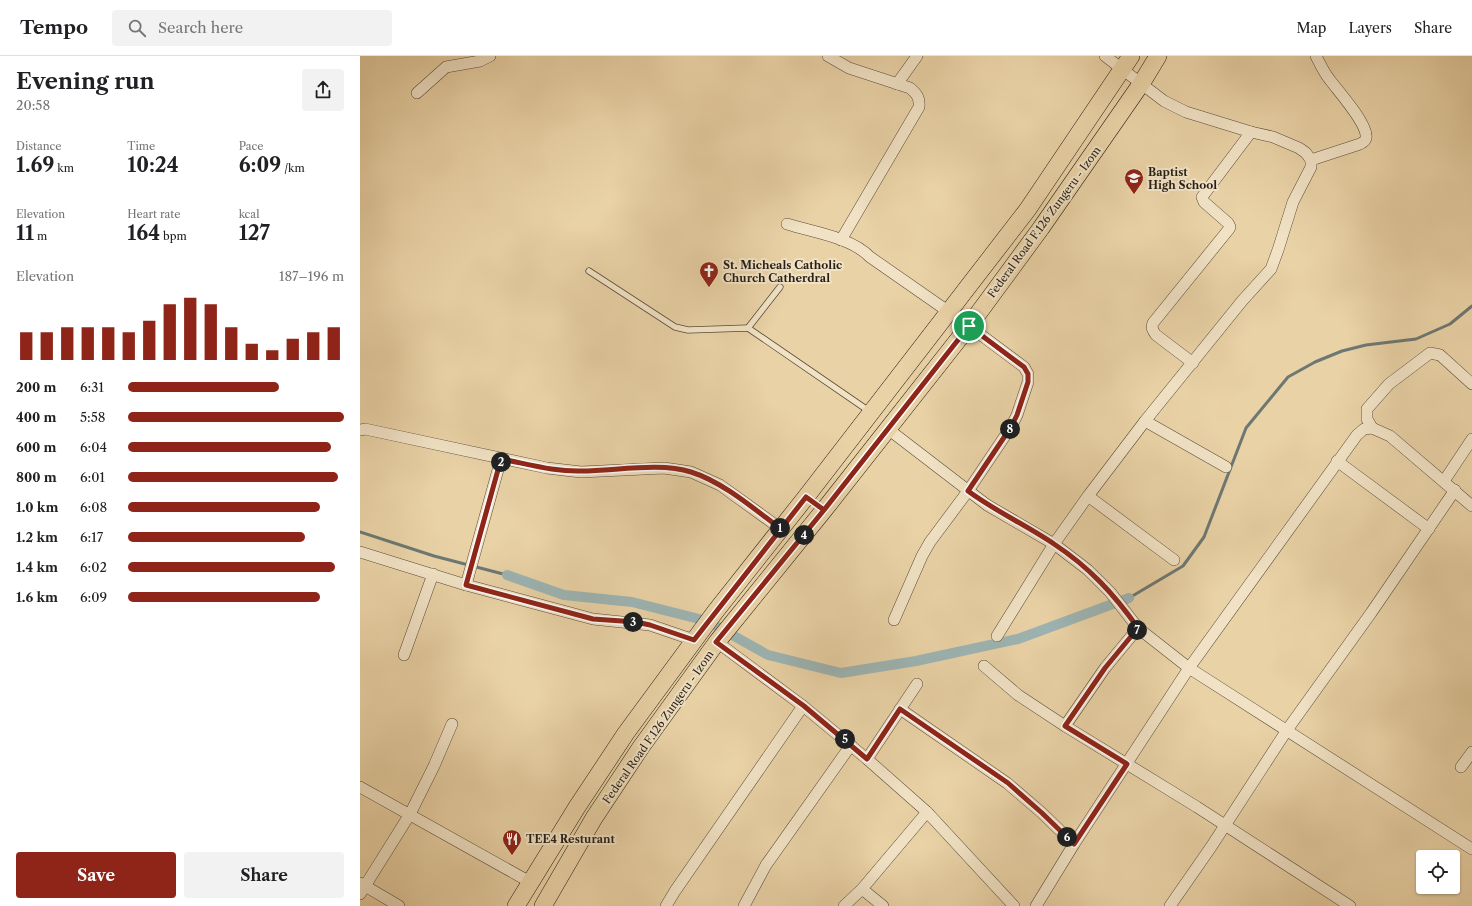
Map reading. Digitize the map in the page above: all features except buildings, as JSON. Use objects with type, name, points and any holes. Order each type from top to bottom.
[{"type":"main road","name":"Federal Road F.126 Zungeru - Izom","points":[[543,906],[594,818],[640,747],[731,623],[824,510],[969,326],[1041,228],[1141,84],[1158,56]]},
{"type":"main road","name":"Federal Road F.126 Zungeru - Izom","points":[[516,906],[577,807],[626,733],[715,612],[1028,210],[1127,63]]},
{"type":"main road","points":[[806,497],[824,510]]},
{"type":"street","points":[[416,93],[446,67],[480,61],[490,56]]},
{"type":"street","points":[[828,56],[849,68],[910,88],[916,93],[920,100],[920,107],[841,240]]},
{"type":"street","points":[[897,84],[917,56]]},
{"type":"street","points":[[997,636],[1054,544],[1088,496],[1145,421],[1242,301],[1270,269],[1278,250],[1293,202],[1310,167],[1311,160],[1306,153],[1299,148],[1273,137],[1251,132],[1186,112],[1164,101],[1141,84],[1127,63],[1106,56]]},
{"type":"street","points":[[1311,160],[1360,144],[1365,141],[1367,136],[1350,104],[1329,80],[1316,56]]},
{"type":"street","points":[[1193,363],[1156,335],[1152,330],[1152,326],[1229,229],[1230,227],[1228,223],[1204,202],[1202,197],[1251,132]]},
{"type":"street","points":[[787,224],[841,240],[863,249],[870,257],[949,312]]},
{"type":"street","points":[[894,620],[922,556],[930,542],[968,491],[1011,427],[1017,415],[1028,382],[1028,374],[1024,367],[969,326]]},
{"type":"street","points":[[1372,428],[1367,420],[1367,409],[1389,384],[1430,353],[1440,355],[1472,384]]},
{"type":"street","points":[[1145,421],[1226,467]]},
{"type":"street","points":[[1036,906],[1074,844],[1189,668],[1357,435],[1364,429],[1372,428],[1390,436],[1472,506]]},
{"type":"street","points":[[360,430],[372,431],[547,468],[581,472],[664,468],[691,472],[720,485],[781,529]]},
{"type":"street","points":[[888,430],[987,505],[1054,544],[1094,575],[1110,592],[1138,628],[1189,668],[1472,850]]},
{"type":"street","points":[[1444,481],[1472,439]]},
{"type":"street","points":[[466,585],[501,459]]},
{"type":"street","points":[[1337,461],[1429,529]]},
{"type":"street","points":[[1170,906],[1197,869],[1287,730],[1371,614],[1455,490]]},
{"type":"street","points":[[1088,496],[1174,560]]},
{"type":"street","points":[[360,552],[466,585],[593,619],[636,622],[696,638]]},
{"type":"street","points":[[404,655],[432,574]]},
{"type":"street","points":[[1065,726],[1105,668],[1138,628]]},
{"type":"street","points":[[718,641],[804,706],[927,812],[1014,906]]},
{"type":"street","points":[[984,666],[1018,695],[1065,726],[1350,906]]},
{"type":"street","points":[[867,759],[917,684]]},
{"type":"street","points":[[666,906],[804,706]]},
{"type":"street","points":[[900,709],[1008,783],[1074,844]]},
{"type":"street","points":[[399,906],[362,887],[410,814],[434,766],[452,724]]},
{"type":"street","points":[[744,906],[766,865],[851,745]]},
{"type":"street","points":[[1461,767],[1472,752]]},
{"type":"street","points":[[360,787],[530,882]]},
{"type":"street","points":[[844,906],[862,889],[927,812]]},
{"type":"street","points":[[862,889],[883,906]]},
{"type":"lane","points":[[589,271],[675,327],[688,330],[748,328],[871,413]]},
{"type":"lane","points":[[748,328],[780,287]]},
{"type":"waterway","points":[[1129,598],[1183,566],[1204,537],[1246,428],[1288,377],[1315,362],[1342,351],[1366,345],[1416,339],[1450,324],[1472,306]]},
{"type":"waterway","points":[[360,532],[434,556],[507,575]]},
{"type":"waterway","points":[[507,575],[564,595],[632,602],[707,621],[768,655],[841,673],[916,661],[1018,639],[1129,598]]},
{"type":"place","name":"Baptist High School","points":[[1134,195]]},
{"type":"place","name":"St. Micheals Catholic Church Catherdral","points":[[709,288]]},
{"type":"place","name":"TEE4 Resturant","points":[[512,856]]},
{"type":"route","points":[[969,326],[824,510],[806,497],[781,529],[720,485],[691,472],[664,468],[581,472],[547,468],[501,459],[466,585],[593,619],[636,622],[650,625],[694,640],[715,612],[781,529],[806,497],[824,510],[716,642],[804,706],[867,759],[900,709],[1008,783],[1074,844],[1127,764],[1065,726],[1105,668],[1138,628],[1110,592],[1088,570],[1054,544],[987,505],[968,491],[1011,427],[1017,415],[1028,382],[1028,374],[1024,367],[969,326]]}]
